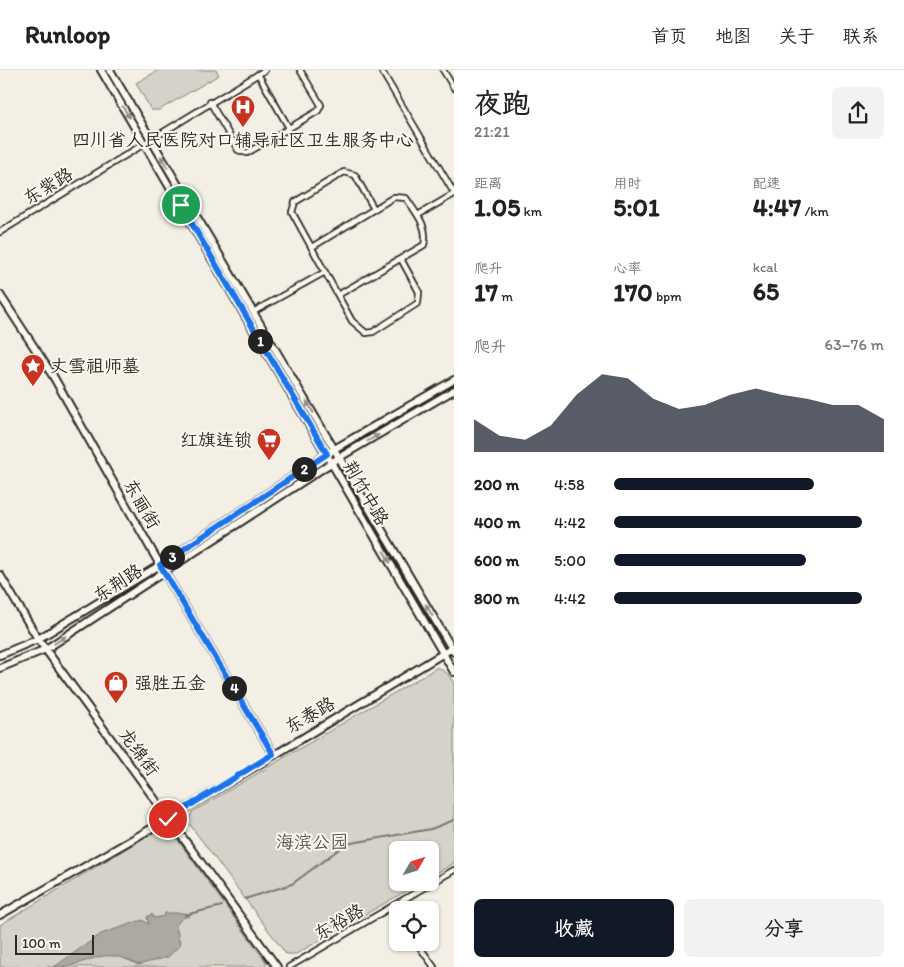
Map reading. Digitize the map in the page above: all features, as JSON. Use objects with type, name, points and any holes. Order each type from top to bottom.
[{"type":"street","name":"荆竹中路","points":[[101,70],[454,672]]},
{"type":"street","name":"荆竹中路","points":[[110,70],[336,448],[453,649]]},
{"type":"street","name":"东紫路","points":[[0,232],[150,138],[265,70]]},
{"type":"street","points":[[210,102],[238,150],[247,152],[318,111],[321,105],[300,70]]},
{"type":"street","points":[[381,70],[454,193],[418,215]]},
{"type":"street","points":[[444,70],[454,88]]},
{"type":"street","points":[[258,74],[288,128]]},
{"type":"street","points":[[374,209],[355,176],[344,172],[295,202],[292,212],[358,328],[366,333],[373,332],[418,303],[419,292],[401,259]]},
{"type":"street","points":[[312,247],[394,198],[406,198],[418,215],[427,234],[424,245],[338,295]]},
{"type":"street","points":[[253,312],[325,272]]},
{"type":"street","name":"东丽街","points":[[0,294],[53,376],[162,568],[273,754]]},
{"type":"street","name":"东荆路","points":[[0,668],[46,649],[336,448],[454,380]]},
{"type":"street","name":"东荆路","points":[[0,655],[38,639],[162,568],[340,457],[454,390]]},
{"type":"street","name":"龙绵街","points":[[0,575],[38,639],[277,967]]},
{"type":"street","name":"东泰路","points":[[0,915],[168,819],[273,754],[453,649]]},
{"type":"street","name":"东裕路","points":[[402,901],[454,870]]},
{"type":"street","name":"东裕路","points":[[289,967],[389,909]]},
{"type":"street","points":[[422,951],[434,967]]},
{"type":"green space","points":[[159,70],[216,70],[219,75],[159,110],[151,110],[136,83]]},
{"type":"green space","name":"海滨公园","points":[[438,667],[449,675],[454,684],[454,863],[439,872],[439,841],[389,841],[389,891],[406,891],[296,954],[286,954],[188,822],[192,812]]},
{"type":"green space","points":[[169,828],[266,962],[265,967],[0,967],[0,925],[158,829]]},
{"type":"shaded area","points":[[165,913],[186,913],[190,916],[182,918],[176,925],[180,945],[168,957],[138,965],[114,956],[104,956],[77,964],[54,967],[101,934],[142,920],[149,924],[147,917],[152,914],[154,918],[164,916]]},
{"type":"waterway","points":[[245,899],[292,884],[346,844],[431,829],[454,820]]},
{"type":"waterway","points":[[185,915],[222,906]]},
{"type":"place","name":"四川省人民医院对口辅导社区卫生服务中心","points":[[243,128]]},
{"type":"place","name":"丈雪祖师墓","points":[[33,387]]},
{"type":"place","name":"红旗连锁","points":[[269,461]]},
{"type":"place","name":"强胜五金","points":[[116,704]]},
{"type":"route","points":[[168,819],[273,754],[160,565],[327,454],[181,205]]}]
